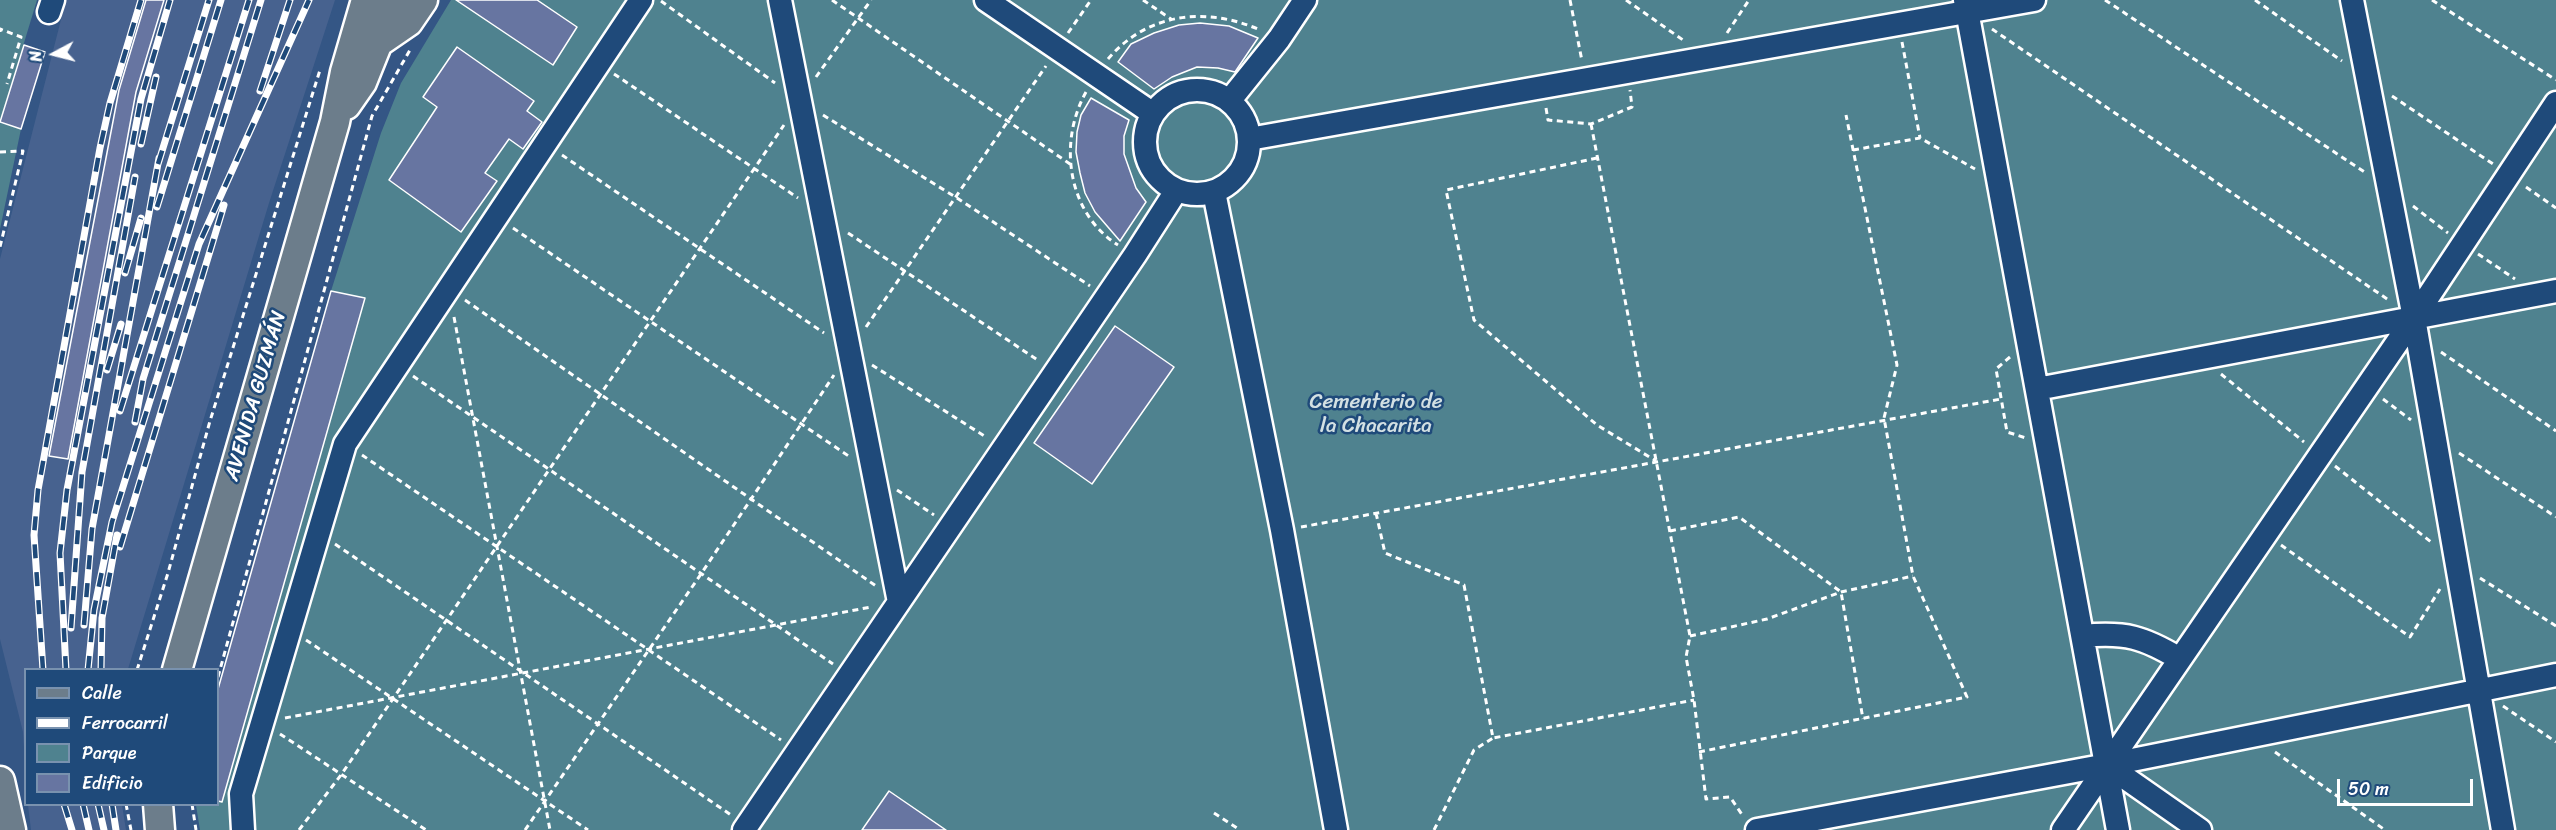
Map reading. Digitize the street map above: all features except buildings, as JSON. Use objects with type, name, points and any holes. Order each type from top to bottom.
[{"type":"main road","name":"AVENIDA GUZMÁN","points":[[177,668],[334,122],[345,72],[366,0]]},
{"type":"main road","name":"AVENIDA GUZMÁN","points":[[334,122],[362,82],[395,0]]},
{"type":"main road","points":[[376,44],[408,22],[423,0]]},
{"type":"main road","points":[[0,782],[11,830]]},
{"type":"main road","points":[[158,806],[160,830]]},
{"type":"lane","points":[[243,830],[241,794],[345,444],[641,0]]},
{"type":"lane","points":[[780,0],[899,602]]},
{"type":"lane","points":[[986,0],[1152,113]]},
{"type":"lane","points":[[1230,100],[1279,39],[1305,0]]},
{"type":"lane","points":[[1948,0],[1970,4]]},
{"type":"lane","points":[[1249,139],[1898,26],[1970,4],[2034,0]]},
{"type":"lane","points":[[2352,0],[2416,327],[2503,830]]},
{"type":"lane","points":[[1970,4],[2000,184],[2118,830]]},
{"type":"lane","points":[[1203,89],[1230,100],[1244,118],[1249,139],[1240,172],[1214,192],[1195,194],[1176,190],[1153,171],[1144,142],[1152,113],[1174,93],[1203,89]]},
{"type":"lane","points":[[2063,830],[2367,388],[2416,327],[2462,243],[2556,103]]},
{"type":"lane","points":[[746,828],[1176,190]]},
{"type":"lane","points":[[1214,192],[1282,530],[1336,830]]},
{"type":"lane","points":[[2037,389],[2200,358],[2416,327],[2547,293]]},
{"type":"lane","points":[[2083,636],[2114,633],[2136,637],[2157,645],[2180,659]]},
{"type":"lane","points":[[1752,826],[2107,765],[2556,675]]},
{"type":"lane","points":[[2107,765],[2199,830]]},
{"type":"path","points":[[659,0],[800,100],[957,198],[1106,297]]},
{"type":"path","points":[[832,0],[1070,164]]},
{"type":"path","points":[[298,830],[341,775],[702,248],[800,100],[871,0]]},
{"type":"path","points":[[525,830],[803,425],[849,350],[957,198],[1091,0]]},
{"type":"path","points":[[1143,0],[1171,19]]},
{"type":"path","points":[[1570,0],[1586,81]]},
{"type":"path","points":[[1626,0],[1710,59],[1749,0]]},
{"type":"path","points":[[2105,0],[2389,188],[2462,243],[2547,293]]},
{"type":"path","points":[[2255,0],[2556,208]]},
{"type":"path","points":[[2432,0],[2556,80]]},
{"type":"path","points":[[1970,4],[2556,431]]},
{"type":"path","points":[[1898,26],[1920,138]]},
{"type":"path","points":[[0,32],[0,30],[21,37],[8,84]]},
{"type":"path","points":[[219,673],[372,116],[416,40]]},
{"type":"path","points":[[137,668],[168,573],[210,421],[322,63]]},
{"type":"path","points":[[1542,89],[1548,120],[1591,124],[1632,107],[1628,74]]},
{"type":"path","points":[[1699,752],[1967,698],[1913,576],[1884,418],[1897,365],[1846,116]]},
{"type":"path","points":[[1591,124],[1690,636],[1686,657],[1694,700],[1706,799],[1731,797],[1752,826]]},
{"type":"path","points":[[1853,150],[1920,138],[2000,184]]},
{"type":"path","points":[[545,144],[702,248],[849,350],[1003,449]]},
{"type":"path","points":[[0,152],[23,151],[0,248]]},
{"type":"path","points":[[1597,158],[1446,190],[1474,320],[1597,425],[1656,461]]},
{"type":"path","points":[[497,216],[951,526]]},
{"type":"path","points":[[449,288],[899,602]]},
{"type":"path","points":[[449,288],[550,830]]},
{"type":"path","points":[[2029,342],[1996,369],[2007,432],[2048,444]]},
{"type":"path","points":[[2200,358],[2321,454]]},
{"type":"path","points":[[398,365],[849,676]]},
{"type":"path","points":[[2367,388],[2435,437],[2556,517]]},
{"type":"path","points":[[1282,530],[1884,418],[2001,399]]},
{"type":"path","points":[[345,444],[798,751]]},
{"type":"path","points":[[1376,513],[1385,553],[1464,585],[1493,738]]},
{"type":"path","points":[[1670,531],[1739,517],[1841,592],[1863,719]]},
{"type":"path","points":[[318,533],[599,724],[746,828]]},
{"type":"path","points":[[2266,534],[2410,637],[2457,562]]},
{"type":"path","points":[[1690,636],[1767,619],[1841,592],[1913,576]]},
{"type":"path","points":[[261,722],[899,602]]},
{"type":"path","points":[[289,629],[588,830]]},
{"type":"path","points":[[2479,690],[2556,742]]},
{"type":"path","points":[[1434,830],[1474,750],[1493,738],[1694,700]]},
{"type":"path","points":[[261,722],[426,830]]},
{"type":"path","points":[[2252,735],[2385,830]]},
{"type":"path","points":[[126,806],[131,830]]},
{"type":"path","points":[[192,806],[196,830]]},
{"type":"path","points":[[1214,813],[1240,830]]},
{"type":"shaded area","points":[[66,0],[335,0],[269,203],[128,668],[24,668],[24,748],[23,732],[0,639],[0,259]]},
{"type":"shaded area","points":[[28,806],[122,806],[126,830],[31,830]]},
{"type":"green space","points":[[0,0],[37,0],[0,122]]},
{"type":"green space","name":"Cementerio de la Chacarita","points":[[451,0],[2556,0],[2556,830],[200,830],[196,806],[219,806],[219,685],[331,291],[381,133],[401,83]]},
{"type":"green space","points":[[0,123],[21,129],[0,229]]},
{"type":"railway","points":[[43,668],[34,535],[38,490],[100,148],[110,103],[141,0]]},
{"type":"railway","points":[[66,668],[60,553],[67,490],[141,99],[170,0]]},
{"type":"railway","points":[[158,164],[209,0]]},
{"type":"railway","points":[[157,207],[221,0]]},
{"type":"railway","points":[[120,411],[249,0]]},
{"type":"railway","points":[[135,422],[143,379],[261,0]]},
{"type":"railway","points":[[260,91],[290,0]]},
{"type":"railway","points":[[88,668],[94,610],[112,522],[199,244],[309,0]]},
{"type":"railway","points":[[141,144],[156,77]]},
{"type":"railway","points":[[84,625],[92,529],[159,158]]},
{"type":"railway","points":[[71,628],[82,472],[135,177]]},
{"type":"railway","points":[[120,547],[224,205]]},
{"type":"railway","points":[[125,273],[141,218]]},
{"type":"railway","points":[[107,370],[121,324]]},
{"type":"railway","points":[[101,668],[102,618],[117,535]]},
{"type":"railway","points":[[65,806],[72,830]]},
{"type":"railway","points":[[83,806],[89,830]]},
{"type":"railway","points":[[98,806],[104,830]]},
{"type":"railway","points":[[112,806],[116,830]]}]
